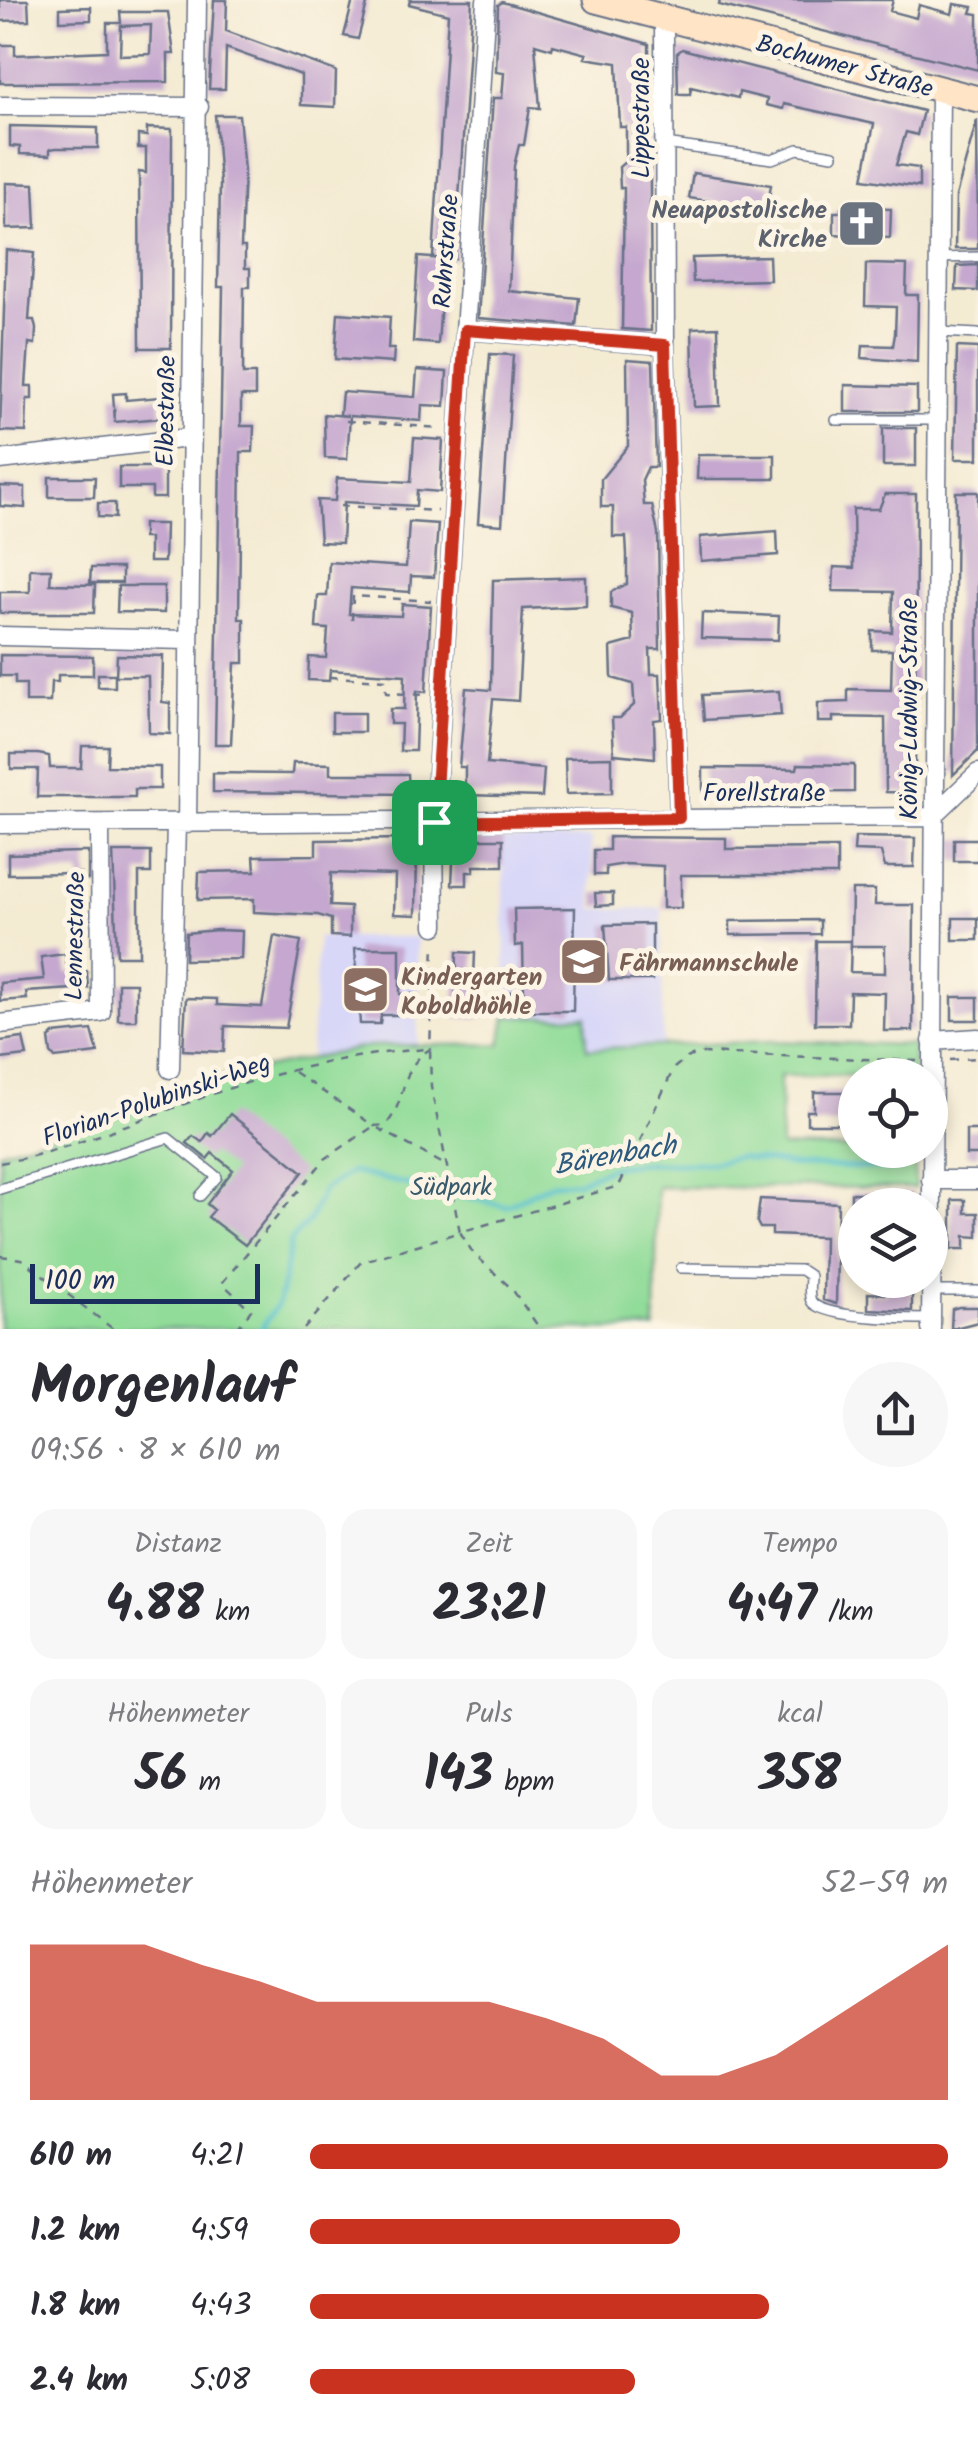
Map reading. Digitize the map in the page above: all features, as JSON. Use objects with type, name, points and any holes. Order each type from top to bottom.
[{"type":"main road","name":"Bochumer Straße","points":[[596,0],[978,100]]},
{"type":"street","name":"Elbestraße","points":[[182,824],[188,438],[199,107],[197,0]]},
{"type":"street","name":"Ruhrstraße","points":[[435,926],[434,822],[486,0]]},
{"type":"street","name":"Lippestraße","points":[[664,18],[665,345],[679,818]]},
{"type":"street","name":"König-Ludwig-Straße","points":[[932,1058],[940,90]]},
{"type":"street","points":[[0,106],[199,107]]},
{"type":"street","points":[[465,330],[665,345]]},
{"type":"street","points":[[0,460],[188,438]]},
{"type":"street","points":[[0,636],[186,640]]},
{"type":"street","points":[[932,817],[978,772]]},
{"type":"street","name":"Forellstraße","points":[[0,824],[932,817]]},
{"type":"street","name":"Lennestraße","points":[[0,1024],[101,1012],[100,824]]},
{"type":"street","points":[[170,1070],[182,824]]},
{"type":"street","points":[[932,1041],[978,1038]]},
{"type":"street","name":"König-Ludwig-Straße","points":[[932,1168],[932,1188]]},
{"type":"street","points":[[932,1180],[978,1180]]},
{"type":"street","name":"König-Ludwig-Straße","points":[[931,1298],[931,1324]]},
{"type":"lane","points":[[665,144],[772,159],[798,148],[833,155]]},
{"type":"lane","points":[[936,258],[978,257]]},
{"type":"lane","points":[[936,332],[978,334]]},
{"type":"lane","points":[[836,420],[936,420]]},
{"type":"lane","points":[[0,1189],[168,1138],[217,1177],[200,1196]]},
{"type":"lane","points":[[681,1268],[801,1270],[810,1276],[810,1298],[818,1307],[871,1319],[931,1324]]},
{"type":"lane","points":[[948,1291],[978,1291]]},
{"type":"path","points":[[346,421],[458,429]]},
{"type":"path","points":[[340,506],[453,512]]},
{"type":"path","points":[[352,620],[353,596],[448,602]]},
{"type":"path","points":[[330,677],[385,680],[386,693],[442,696]]},
{"type":"path","points":[[435,926],[431,1087],[454,1216],[473,1253],[512,1289],[540,1329]]},
{"type":"path","points":[[237,1329],[252,1310],[222,1283],[325,1159],[374,1126],[386,1126],[397,1112],[404,1075],[415,1058],[430,1048]]},
{"type":"path","name":"Florian-Polubinski-Weg","points":[[0,1163],[37,1157],[193,1100],[292,1071],[387,1051],[430,1048]]},
{"type":"path","points":[[304,1329],[362,1262],[619,1186],[674,1068],[686,1058],[701,1053],[838,1058]]},
{"type":"path","points":[[948,1061],[978,1058]]},
{"type":"path","points":[[292,1071],[374,1126],[448,1166]]},
{"type":"path","points":[[587,1196],[589,1202]]},
{"type":"path","points":[[0,1256],[22,1259],[113,1329]]},
{"type":"shaded area","name":"Fährmannschule","points":[[591,838],[593,909],[662,908],[663,1047],[587,1049],[586,1016],[506,1017],[503,839]]},
{"type":"shaded area","name":"Kindergarten Koboldhöhle","points":[[318,937],[417,937],[418,1044],[370,1046],[310,1059]]},
{"type":"green space","name":"Südpark","points":[[586,1016],[587,1049],[772,1041],[914,1045],[914,1058],[838,1058],[838,1076],[780,1076],[781,1147],[838,1148],[838,1168],[915,1168],[915,1188],[657,1187],[655,1329],[0,1329],[0,1151],[129,1112],[194,1083],[370,1046],[501,1044],[506,1017]]},
{"type":"building","points":[[0,0],[28,0],[29,20],[0,21]]},
{"type":"building","points":[[214,0],[227,0],[226,31],[336,71],[335,107],[301,105],[301,75],[226,48],[225,89],[209,89]]},
{"type":"building","points":[[353,0],[368,0],[358,39],[344,36]]},
{"type":"building","points":[[410,0],[472,0],[455,259],[433,258],[448,14],[409,4]]},
{"type":"building","points":[[720,0],[893,0],[890,11],[916,18],[919,5],[952,14],[954,4],[973,7],[971,13],[978,14],[978,70],[719,5]]},
{"type":"building","points":[[502,2],[649,44],[651,331],[622,329],[624,188],[620,188],[619,167],[626,161],[626,127],[620,127],[617,63],[585,58],[587,54],[553,45],[552,49],[535,44],[540,108],[530,107],[524,145],[519,145],[514,166],[509,291],[579,298],[576,326],[478,318],[493,98],[502,98],[504,73],[496,72],[498,5]]},
{"type":"building","points":[[91,7],[91,20],[60,21],[60,8]]},
{"type":"building","points":[[120,12],[168,12],[174,54],[168,54],[168,82],[0,83],[0,45],[15,45],[15,55],[107,51],[107,23],[121,23]],"holes":[[[151,25],[150,54],[120,55],[121,26]]]},
{"type":"building","points":[[682,49],[923,111],[917,135],[906,132],[896,165],[919,168],[919,187],[863,179],[874,124],[784,104],[783,109],[766,105],[767,99],[739,92],[738,98],[691,87],[690,94],[678,94],[677,53]]},
{"type":"building","points":[[215,115],[239,115],[244,171],[241,247],[245,247],[245,268],[250,268],[250,287],[244,287],[243,374],[255,374],[255,396],[241,396],[241,426],[254,426],[253,452],[241,452],[239,619],[244,619],[244,663],[235,663],[231,744],[215,744],[223,287],[218,287],[220,183]]},
{"type":"building","points":[[977,120],[978,249],[955,249],[956,196]]},
{"type":"building","points":[[10,126],[98,128],[98,148],[56,148],[50,149],[50,155],[20,154],[20,147],[10,146]]},
{"type":"building","points":[[147,128],[172,129],[171,348],[140,348],[139,172],[146,173],[146,148],[138,148],[138,135],[147,136]]},
{"type":"building","points":[[693,173],[771,185],[767,210],[689,198]]},
{"type":"building","points":[[6,183],[34,184],[36,228],[6,229]]},
{"type":"building","name":"Neuapostolische Kirche","points":[[841,208],[891,209],[890,238],[834,234],[834,212],[841,212]]},
{"type":"building","points":[[6,250],[34,253],[29,320],[34,320],[36,329],[35,344],[29,343],[26,386],[32,386],[32,399],[27,399],[26,432],[0,431]]},
{"type":"building","points":[[769,256],[770,280],[693,282],[692,258]]},
{"type":"building","points":[[418,257],[444,259],[438,344],[413,342]]},
{"type":"building","points":[[866,264],[907,265],[906,295],[918,295],[917,362],[862,358],[863,345],[893,346],[895,334],[896,307],[865,306]]},
{"type":"building","points":[[978,265],[978,291],[956,290],[957,266]]},
{"type":"building","points":[[338,313],[390,317],[388,349],[394,349],[393,363],[335,359]]},
{"type":"building","points":[[718,327],[720,406],[694,407],[692,328]]},
{"type":"building","points":[[957,347],[978,348],[978,459],[955,459]]},
{"type":"building","points":[[490,354],[513,355],[502,525],[478,523]]},
{"type":"building","points":[[627,359],[653,361],[656,467],[648,467],[642,480],[644,505],[652,505],[658,533],[660,649],[650,649],[651,674],[660,674],[662,719],[654,720],[655,758],[614,754],[612,718],[620,718],[634,705],[634,699],[633,684],[612,678],[611,647],[633,641],[632,613],[611,608],[611,592],[627,584],[626,537],[613,537],[613,507],[601,507],[601,479],[628,446]]},
{"type":"building","points":[[417,370],[447,372],[445,406],[422,405],[421,421],[350,416],[347,459],[325,458],[324,414],[348,416],[340,415],[342,392],[415,397]]},
{"type":"building","points":[[845,385],[917,387],[917,412],[845,412]]},
{"type":"building","points":[[126,393],[126,400],[160,397],[162,418],[115,422],[113,394]]},
{"type":"building","points":[[883,428],[916,428],[916,466],[883,466]]},
{"type":"building","points":[[414,438],[443,440],[440,492],[417,490],[416,506],[344,502],[342,543],[320,542],[317,500],[335,501],[337,478],[411,482]]},
{"type":"building","points":[[698,455],[775,455],[775,479],[697,479]]},
{"type":"building","points":[[119,467],[165,467],[165,498],[152,498],[152,488],[119,488]]},
{"type":"building","points":[[49,477],[95,477],[94,497],[49,497]]},
{"type":"building","points":[[0,486],[25,487],[25,508],[0,506]]},
{"type":"building","points":[[956,492],[978,492],[978,751],[953,775]]},
{"type":"building","points":[[885,494],[916,494],[915,793],[886,792],[885,718],[833,717],[833,722],[818,722],[818,703],[848,702],[848,689],[891,690],[892,650],[872,650],[872,631],[892,632],[893,592],[833,591],[834,567],[854,568],[853,509],[879,509]]},
{"type":"building","points":[[98,503],[115,503],[115,518],[98,517]]},
{"type":"building","points":[[409,522],[438,524],[434,577],[411,576],[410,592],[351,588],[349,614],[401,616],[402,604],[431,606],[426,692],[417,691],[415,751],[400,751],[401,724],[390,724],[390,709],[404,709],[405,675],[330,670],[329,681],[308,680],[309,657],[326,658],[328,629],[316,628],[318,596],[327,596],[329,562],[406,567]]},
{"type":"building","points":[[143,524],[165,524],[164,562],[149,562],[149,538],[143,538]]},
{"type":"building","points":[[777,531],[778,555],[701,561],[700,537]]},
{"type":"building","points":[[91,568],[122,568],[122,583],[90,583]]},
{"type":"building","points":[[30,569],[51,569],[50,584],[95,585],[94,613],[0,613],[0,592],[30,592]]},
{"type":"building","points":[[586,577],[586,606],[523,609],[518,701],[493,699],[487,764],[544,769],[542,797],[465,795],[465,767],[459,767],[466,688],[491,690],[493,580]]},
{"type":"building","points":[[118,586],[164,586],[164,613],[117,612]]},
{"type":"building","points":[[702,613],[779,616],[778,640],[701,638]]},
{"type":"building","points":[[0,655],[93,656],[93,675],[58,675],[58,682],[51,682],[50,702],[26,702],[26,684],[15,684],[15,676],[0,676]]},
{"type":"building","points":[[117,655],[163,656],[162,702],[170,703],[170,734],[149,733],[148,676],[116,676]]},
{"type":"building","points":[[98,674],[115,674],[115,687],[98,687]]},
{"type":"building","points":[[779,691],[781,715],[704,720],[702,695]]},
{"type":"building","points":[[332,713],[364,713],[364,732],[332,732]]},
{"type":"building","points":[[82,746],[108,746],[107,766],[160,767],[160,789],[135,789],[135,797],[37,797],[38,769],[11,769],[11,754],[49,756],[50,768],[81,768]]},
{"type":"building","points":[[612,757],[612,793],[566,794],[565,758]]},
{"type":"building","points":[[293,763],[330,764],[330,774],[408,774],[409,794],[213,792],[213,773],[292,774]]},
{"type":"building","points":[[798,764],[854,765],[854,792],[703,793],[703,768],[797,769]]},
{"type":"building","points":[[609,837],[726,838],[726,849],[837,848],[837,875],[681,875],[681,908],[663,908],[663,866],[625,864],[606,867],[606,875],[594,875],[594,850],[609,850]]},
{"type":"building","points":[[855,837],[915,838],[914,867],[885,867],[881,852],[854,851]]},
{"type":"building","points":[[413,839],[417,844],[416,915],[394,914],[395,875],[331,873],[330,906],[350,907],[350,937],[331,936],[331,919],[318,915],[254,912],[254,899],[198,900],[199,872],[255,871],[254,856],[316,855],[316,840]]},
{"type":"building","points":[[454,839],[503,839],[503,866],[474,866],[474,872],[467,872],[467,885],[452,885]]},
{"type":"building","points":[[954,839],[978,839],[978,861],[954,861]]},
{"type":"building","points":[[88,852],[88,880],[81,880],[80,873],[8,874],[8,854]]},
{"type":"building","points":[[113,852],[151,852],[151,873],[139,873],[139,956],[117,956]]},
{"type":"building","points":[[852,890],[875,890],[875,905],[914,905],[913,1031],[884,1031],[885,993],[850,992],[849,1024],[815,1024],[816,941],[851,941]],"holes":[[[851,942],[851,946],[885,946],[885,973],[850,972]]]},
{"type":"building","points":[[595,893],[613,893],[613,905],[596,906]]},
{"type":"building","points":[[575,908],[573,1011],[511,1011],[511,992],[524,992],[523,945],[515,946],[514,909]]},
{"type":"building","points":[[953,918],[978,918],[978,940],[953,940]]},
{"type":"building","points":[[820,920],[820,934],[730,935],[730,921]]},
{"type":"building","points":[[652,924],[652,980],[609,980],[605,925]]},
{"type":"building","points":[[242,931],[241,959],[185,960],[186,933]]},
{"type":"building","points":[[274,936],[301,941],[286,1028],[225,1026],[224,1052],[183,1050],[186,998],[217,999],[217,1005],[262,1007]]},
{"type":"building","points":[[355,948],[400,948],[400,994],[414,994],[413,1015],[381,1015],[380,1024],[360,1024]]},
{"type":"building","points":[[457,952],[475,953],[474,977],[482,977],[481,1018],[455,1018]]},
{"type":"building","points":[[65,954],[68,973],[87,971],[88,988],[26,992],[27,999],[0,1001],[0,983],[44,979],[41,957]]},
{"type":"building","points":[[118,983],[136,983],[136,1020],[118,1020]]},
{"type":"building","points":[[952,997],[978,997],[978,1020],[952,1020]]},
{"type":"building","points":[[92,1030],[98,1053],[55,1058],[51,1053],[49,1039],[54,1034]]},
{"type":"building","points":[[23,1038],[27,1056],[0,1059],[0,1041]]},
{"type":"building","points":[[814,1092],[838,1092],[838,1124],[807,1124],[807,1111],[814,1111]]},
{"type":"building","points":[[230,1114],[303,1172],[245,1245],[208,1217],[214,1210],[207,1204],[233,1170],[212,1153],[207,1159],[187,1143],[193,1136],[202,1142],[208,1133],[212,1136]]},
{"type":"building","points":[[966,1130],[978,1130],[978,1155],[966,1155]]},
{"type":"building","points":[[760,1199],[838,1203],[836,1304],[823,1300],[824,1237],[772,1235],[772,1228],[760,1228]]},
{"type":"building","points":[[952,1200],[965,1200],[965,1213],[978,1213],[978,1237],[965,1236],[965,1249],[952,1249]]},
{"type":"building","points":[[868,1298],[912,1298],[912,1311],[868,1309]]},
{"type":"building","points":[[978,1307],[978,1322],[951,1329],[952,1309]]},
{"type":"waterway","name":"Bärenbach","points":[[261,1329],[279,1302],[291,1240],[309,1221],[323,1190],[351,1172],[506,1206],[552,1183],[576,1182],[615,1166],[645,1163],[714,1163],[738,1157],[798,1166],[901,1169]]},
{"type":"place","name":"Neuapostolische Kirche","points":[[862,223]]},
{"type":"place","name":"Fährmannschule","points":[[584,962]]},
{"type":"place","name":"Kindergarten Koboldhöhle","points":[[366,990]]},
{"type":"route","points":[[465,330],[665,345],[679,818],[434,822],[465,330]]}]
